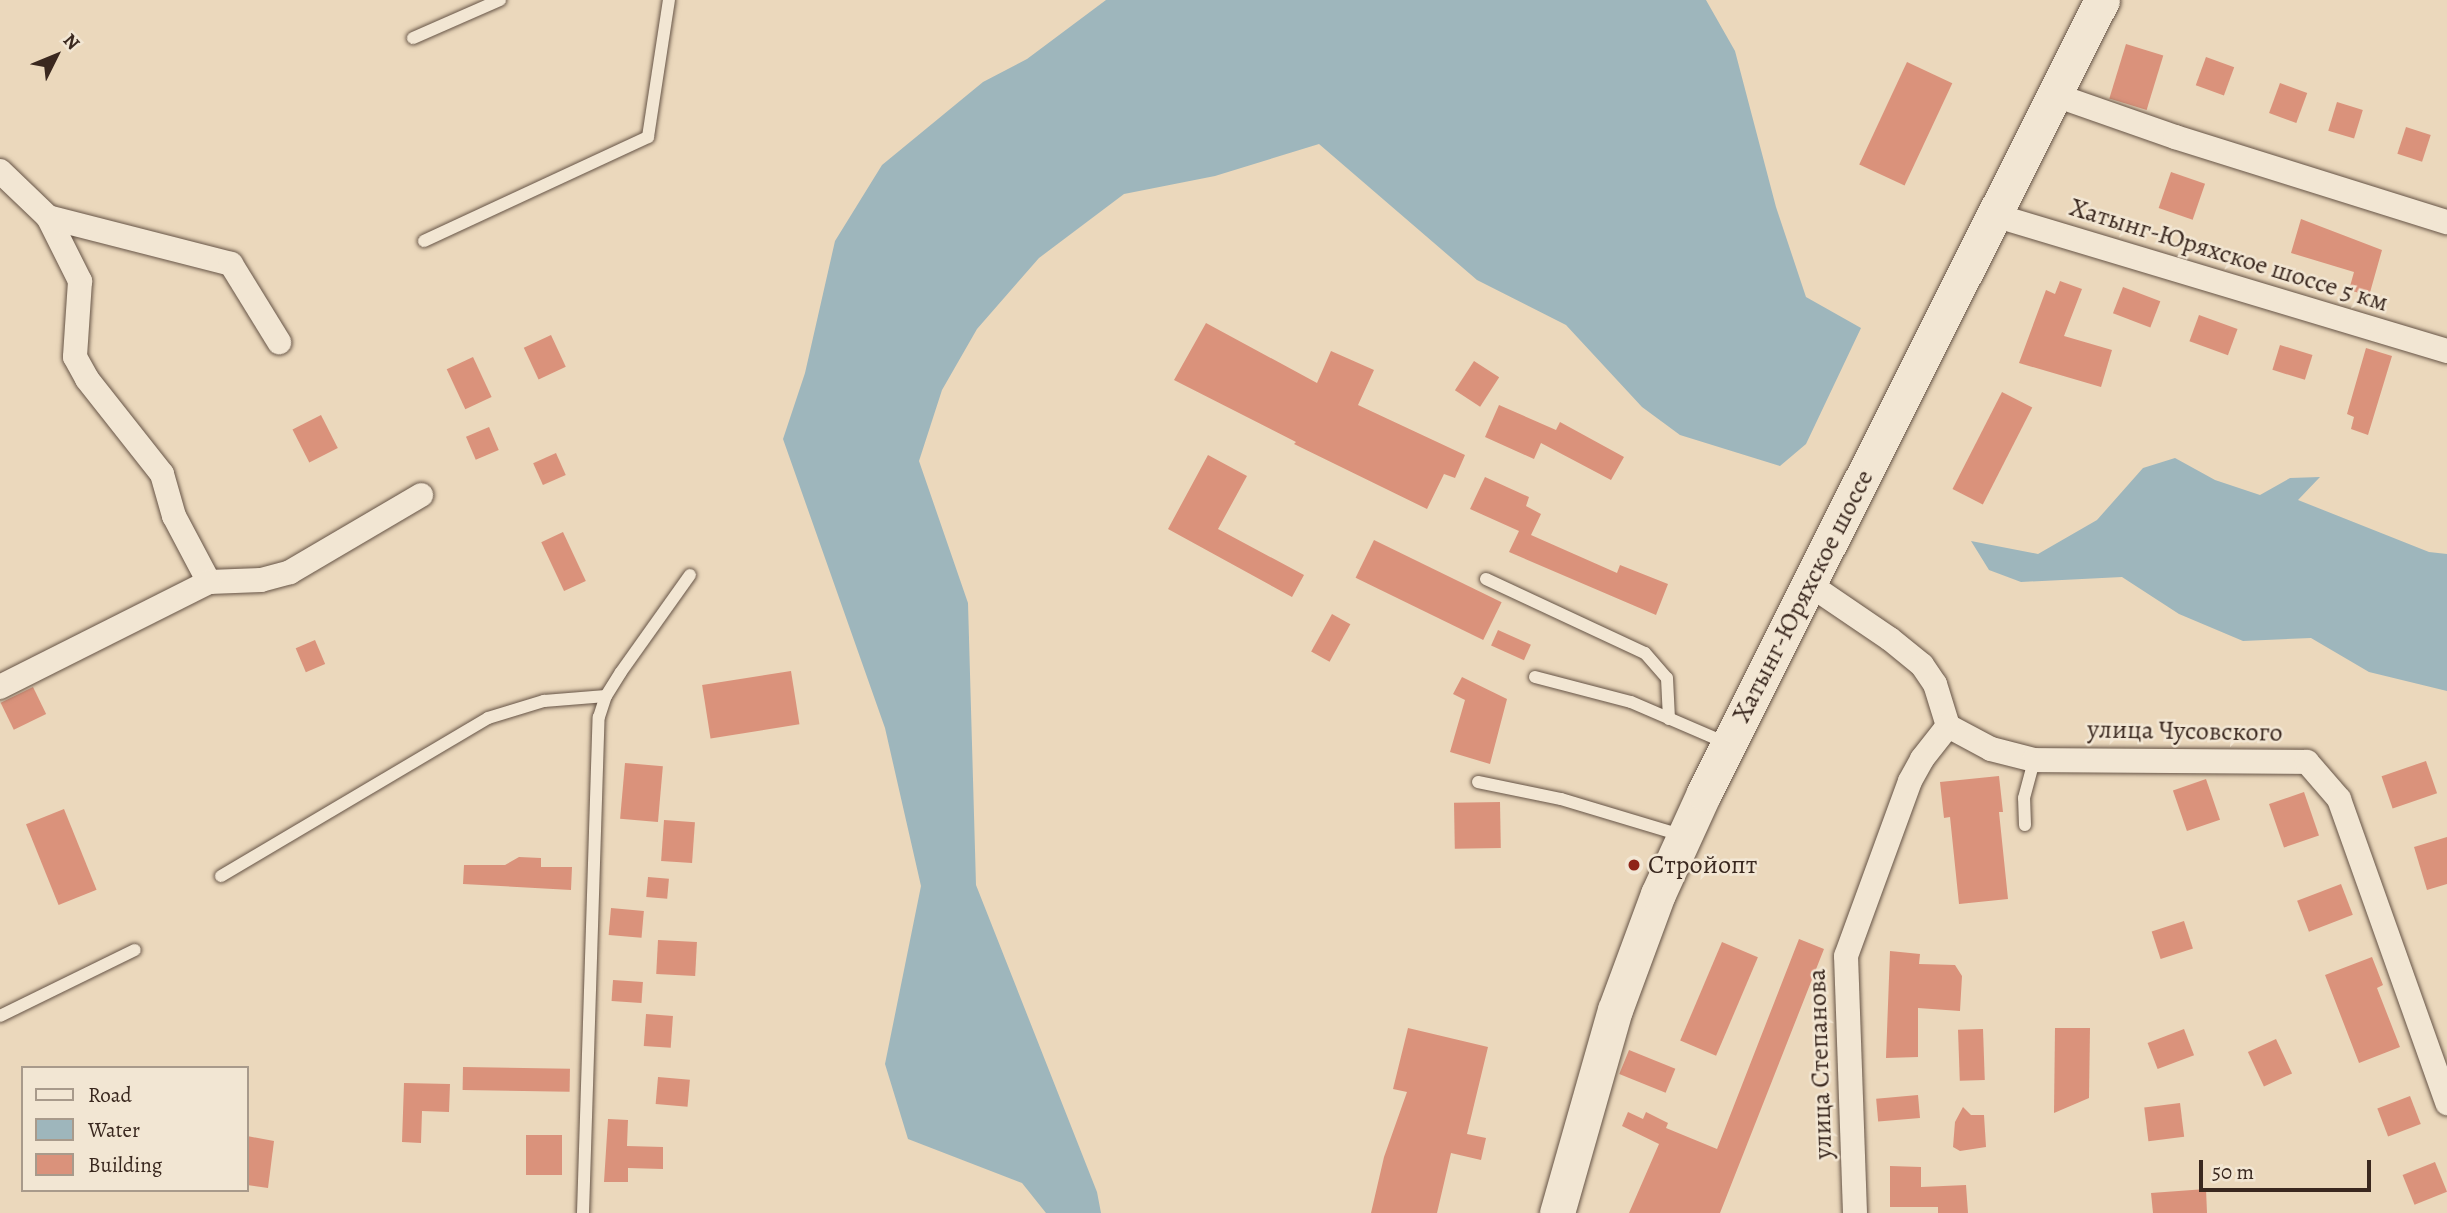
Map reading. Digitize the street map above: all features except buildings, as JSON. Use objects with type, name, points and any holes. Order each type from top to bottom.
[{"type":"main road","name":"Хатынг-Юряхское шоссе","points":[[1557,1213],[1615,1010],[1658,894],[1684,836],[2102,0]]},
{"type":"street","points":[[2055,95],[2175,137],[2447,222]]},
{"type":"street","points":[[0,171],[48,217],[80,281],[75,357],[87,379],[162,474],[174,516],[208,582]]},
{"type":"street","name":"Хатынг-Юряхское шоссе 5 км","points":[[1994,215],[2447,351]]},
{"type":"street","points":[[48,217],[231,264],[279,342]]},
{"type":"street","points":[[2,686],[208,582],[261,580],[290,572],[421,495]]},
{"type":"street","points":[[1809,584],[1890,639],[1922,665],[1935,684],[1948,726]]},
{"type":"street","name":"улица Чусовского","points":[[1948,726],[1992,749],[2034,760],[2307,762],[2339,799],[2447,1103]]},
{"type":"street","name":"улица Степанова","points":[[1855,1213],[1846,956],[1910,781],[1922,759],[1948,726]]},
{"type":"lane","points":[[413,38],[500,0]]},
{"type":"lane","points":[[424,241],[648,137],[669,0]]},
{"type":"lane","points":[[583,1213],[595,748],[599,717],[606,696],[690,575]]},
{"type":"lane","points":[[1486,579],[1645,653],[1668,678],[1669,719]]},
{"type":"lane","points":[[1535,677],[1631,702],[1729,744]]},
{"type":"lane","points":[[222,876],[488,718],[544,701],[606,696]]},
{"type":"lane","points":[[2025,825],[2024,798],[2034,760]]},
{"type":"lane","points":[[1478,782],[1561,799],[1684,836]]},
{"type":"lane","points":[[0,1016],[135,950]]},
{"type":"water","points":[[1106,0],[1706,0],[1735,51],[1776,207],[1806,297],[1861,328],[1806,444],[1780,466],[1680,435],[1642,407],[1566,325],[1477,280],[1319,144],[1215,176],[1124,194],[1039,258],[977,329],[942,390],[919,461],[968,603],[976,885],[1097,1192],[1101,1213],[1046,1213],[1022,1183],[908,1139],[885,1064],[921,886],[885,728],[783,439],[805,373],[835,241],[882,165],[983,82],[1027,59]]},
{"type":"water","points":[[2175,458],[2215,480],[2260,495],[2290,478],[2320,477],[2298,500],[2429,552],[2447,554],[2447,691],[2369,672],[2311,638],[2243,641],[2179,614],[2122,577],[2021,582],[1989,570],[1971,541],[2038,554],[2097,520],[2143,468]]},
{"type":"place","name":"Стройопт","points":[[1634,865]]}]
